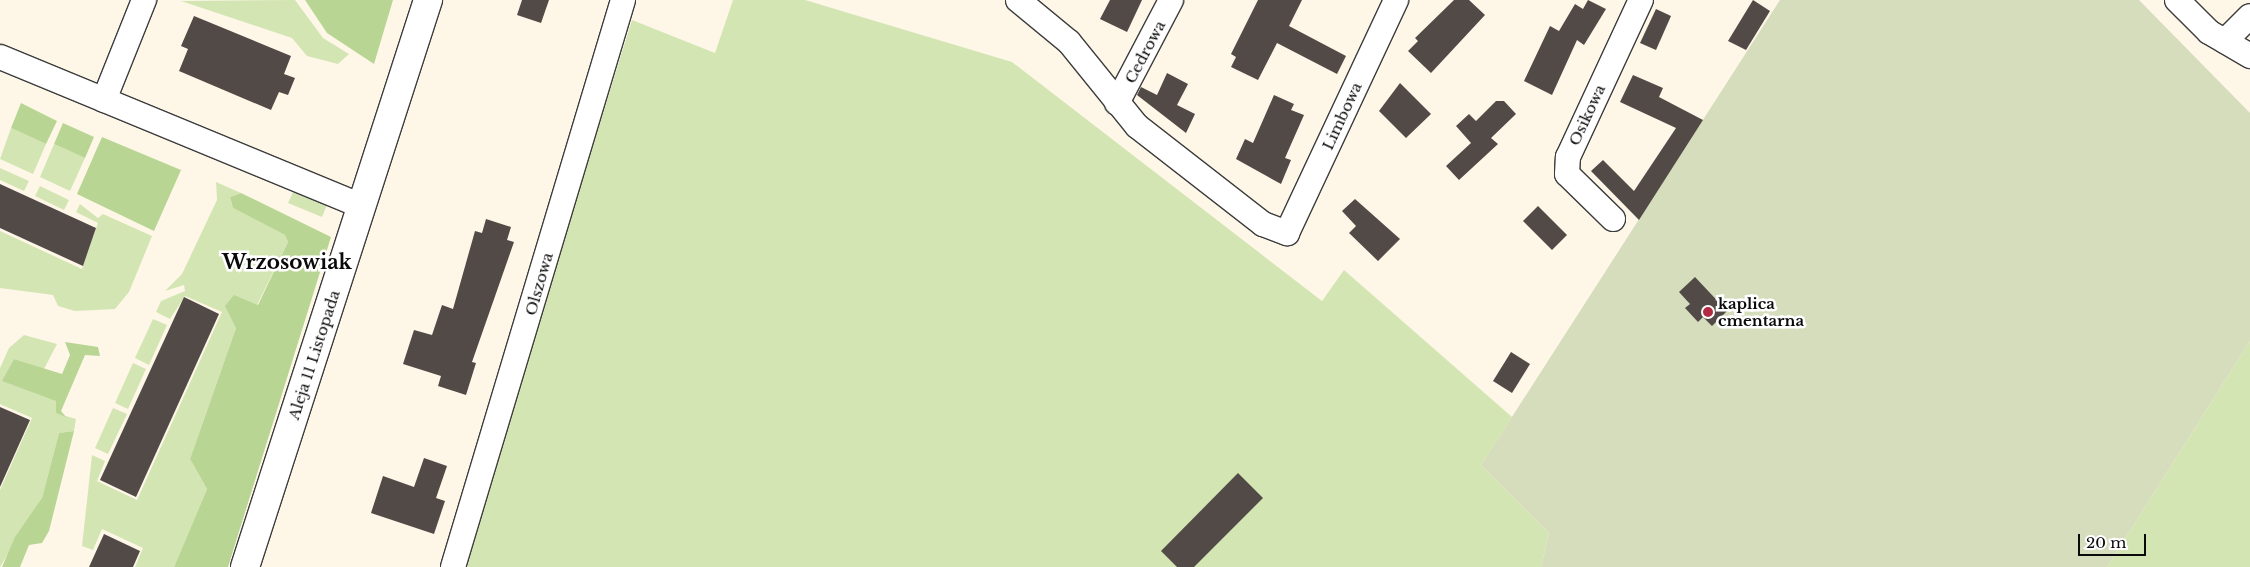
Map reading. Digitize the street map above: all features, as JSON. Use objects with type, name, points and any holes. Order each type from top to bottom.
[{"type":"street","points":[[104,100],[144,0]]},
{"type":"street","name":"Aleja 11 Listopada","points":[[245,567],[428,0]]},
{"type":"street","name":"Olszowa","points":[[453,567],[623,0]]},
{"type":"street","points":[[1018,0],[1069,42],[1117,103]]},
{"type":"street","name":"Cedrowa","points":[[1117,103],[1171,0]]},
{"type":"street","name":"Limbowa","points":[[1117,103],[1137,126],[1255,218],[1287,233],[1396,0]]},
{"type":"street","name":"Osikowa","points":[[1614,218],[1567,174],[1568,157],[1641,0]]},
{"type":"street","points":[[2177,0],[2224,41],[2250,56]]},
{"type":"street","points":[[2224,41],[2250,16]]},
{"type":"street","points":[[0,57],[362,206]]},
{"type":"green space","points":[[295,0],[323,38],[349,54],[338,64],[307,56],[292,38],[181,1]]},
{"type":"green space","points":[[305,0],[393,0],[374,64],[327,33]]},
{"type":"green space","points":[[733,0],[805,0],[1012,62],[1322,301],[1344,270],[1512,417],[1481,465],[1549,533],[1541,567],[461,567],[632,20],[715,53]]},
{"type":"green space","points":[[1780,0],[2139,0],[2250,113],[2250,341],[2107,567],[1541,567],[1549,533],[1481,465]]},
{"type":"green space","points":[[21,103],[57,121],[46,144],[11,128]]},
{"type":"green space","points":[[63,123],[94,137],[85,158],[54,144]]},
{"type":"green space","points":[[11,128],[46,144],[33,174],[0,159]]},
{"type":"green space","points":[[102,137],[181,170],[154,231],[77,194]]},
{"type":"green space","points":[[54,144],[85,158],[70,191],[40,177]]},
{"type":"green space","points":[[0,168],[29,181],[24,191],[0,180]]},
{"type":"green space","points":[[216,182],[241,193],[230,197],[233,208],[285,235],[288,242],[257,305],[236,328],[190,459],[207,489],[174,567],[135,567],[143,548],[102,529],[93,550],[82,546],[92,455],[105,461],[97,481],[137,500],[222,312],[185,296],[170,319],[156,312],[161,301],[185,291],[184,285],[165,291],[182,274],[217,200]]},
{"type":"green space","points":[[40,186],[69,200],[64,210],[35,196]]},
{"type":"green space","points":[[294,190],[327,205],[322,217],[288,203]]},
{"type":"green space","points":[[241,193],[331,237],[228,567],[174,567],[207,489],[190,459],[236,328],[225,306],[234,295],[258,305],[288,242],[285,235],[233,208],[230,197]]},
{"type":"green space","points":[[80,204],[98,218],[103,214],[152,236],[129,292],[115,309],[75,311],[58,306],[53,295],[0,288],[0,231],[82,269],[98,223],[76,212]]},
{"type":"green space","points":[[153,319],[167,325],[149,365],[135,358]]},
{"type":"green space","points":[[24,335],[57,344],[44,369],[14,359],[3,381],[57,401],[56,413],[76,419],[74,431],[59,433],[42,498],[0,567],[0,490],[32,418],[0,404],[0,368],[9,348]]},
{"type":"green space","points":[[2250,341],[2250,567],[2107,567]]},
{"type":"green space","points":[[65,342],[98,347],[100,356],[85,355],[61,411],[66,417],[56,413],[56,401],[2,381],[14,359],[62,374],[70,355]]},
{"type":"green space","points":[[133,363],[146,369],[128,409],[115,403]]},
{"type":"green space","points":[[113,408],[127,414],[108,454],[95,448]]},
{"type":"green space","points":[[74,431],[49,531],[42,543],[29,545],[20,567],[2,567],[15,537],[42,498],[59,433]]},
{"type":"building","points":[[522,0],[549,0],[541,23],[517,15]]},
{"type":"building","points":[[1110,0],[1142,0],[1127,32],[1100,19]]},
{"type":"building","points":[[1258,0],[1302,0],[1289,26],[1346,56],[1337,74],[1277,43],[1258,80],[1231,67],[1236,57],[1231,54]]},
{"type":"building","points":[[1454,0],[1469,0],[1485,15],[1431,73],[1408,51],[1418,41],[1415,38]]},
{"type":"building","points":[[1588,0],[1606,9],[1584,45],[1577,40],[1552,95],[1524,81],[1550,26],[1559,31],[1575,4],[1583,9]]},
{"type":"building","points":[[1753,0],[1770,11],[1746,50],[1728,41]]},
{"type":"building","points":[[1656,9],[1671,16],[1656,50],[1640,43]]},
{"type":"building","points":[[194,16],[291,56],[284,74],[295,78],[288,95],[279,92],[271,110],[179,71],[188,49],[181,46]]},
{"type":"building","points":[[1167,73],[1188,84],[1177,105],[1195,114],[1186,133],[1137,95],[1141,87],[1157,95]]},
{"type":"building","points":[[1633,75],[1663,88],[1659,97],[1703,120],[1639,220],[1591,171],[1603,160],[1634,191],[1676,128],[1620,102]]},
{"type":"building","points":[[1400,83],[1431,114],[1406,138],[1379,111]]},
{"type":"building","points":[[1274,95],[1294,104],[1291,110],[1304,115],[1285,158],[1291,160],[1281,184],[1236,159],[1245,139],[1253,143]]},
{"type":"building","points":[[1496,101],[1504,101],[1516,114],[1491,138],[1498,144],[1459,180],[1446,166],[1471,143],[1456,126],[1469,114],[1476,121]]},
{"type":"building","points":[[0,184],[96,228],[83,266],[0,228]]},
{"type":"building","points":[[1355,199],[1400,239],[1378,261],[1349,233],[1356,226],[1342,211]]},
{"type":"building","points":[[1538,206],[1567,235],[1552,250],[1523,221]]},
{"type":"building","points":[[486,219],[511,227],[507,240],[514,242],[472,362],[476,363],[466,395],[438,386],[441,376],[403,364],[414,330],[432,335],[442,305],[453,309],[475,231],[482,233]]},
{"type":"building","points":[[1695,277],[1727,311],[1712,326],[1703,317],[1698,322],[1685,308],[1690,304],[1679,292]]},
{"type":"building","points":[[184,297],[219,314],[136,497],[100,480]]},
{"type":"building","points":[[1511,352],[1530,364],[1512,393],[1493,381]]},
{"type":"building","points":[[0,407],[30,420],[0,487]]},
{"type":"building","points":[[424,458],[447,466],[436,498],[445,501],[434,534],[371,513],[383,476],[414,487]]},
{"type":"building","points":[[1238,473],[1263,498],[1194,567],[1177,567],[1161,551]]},
{"type":"building","points":[[104,534],[140,551],[133,567],[89,567]]},
{"type":"place","name":"kaplica cmentarna","points":[[1708,312]]},
{"type":"district","name":"Wrzosowiak","points":[[287,262]]}]
